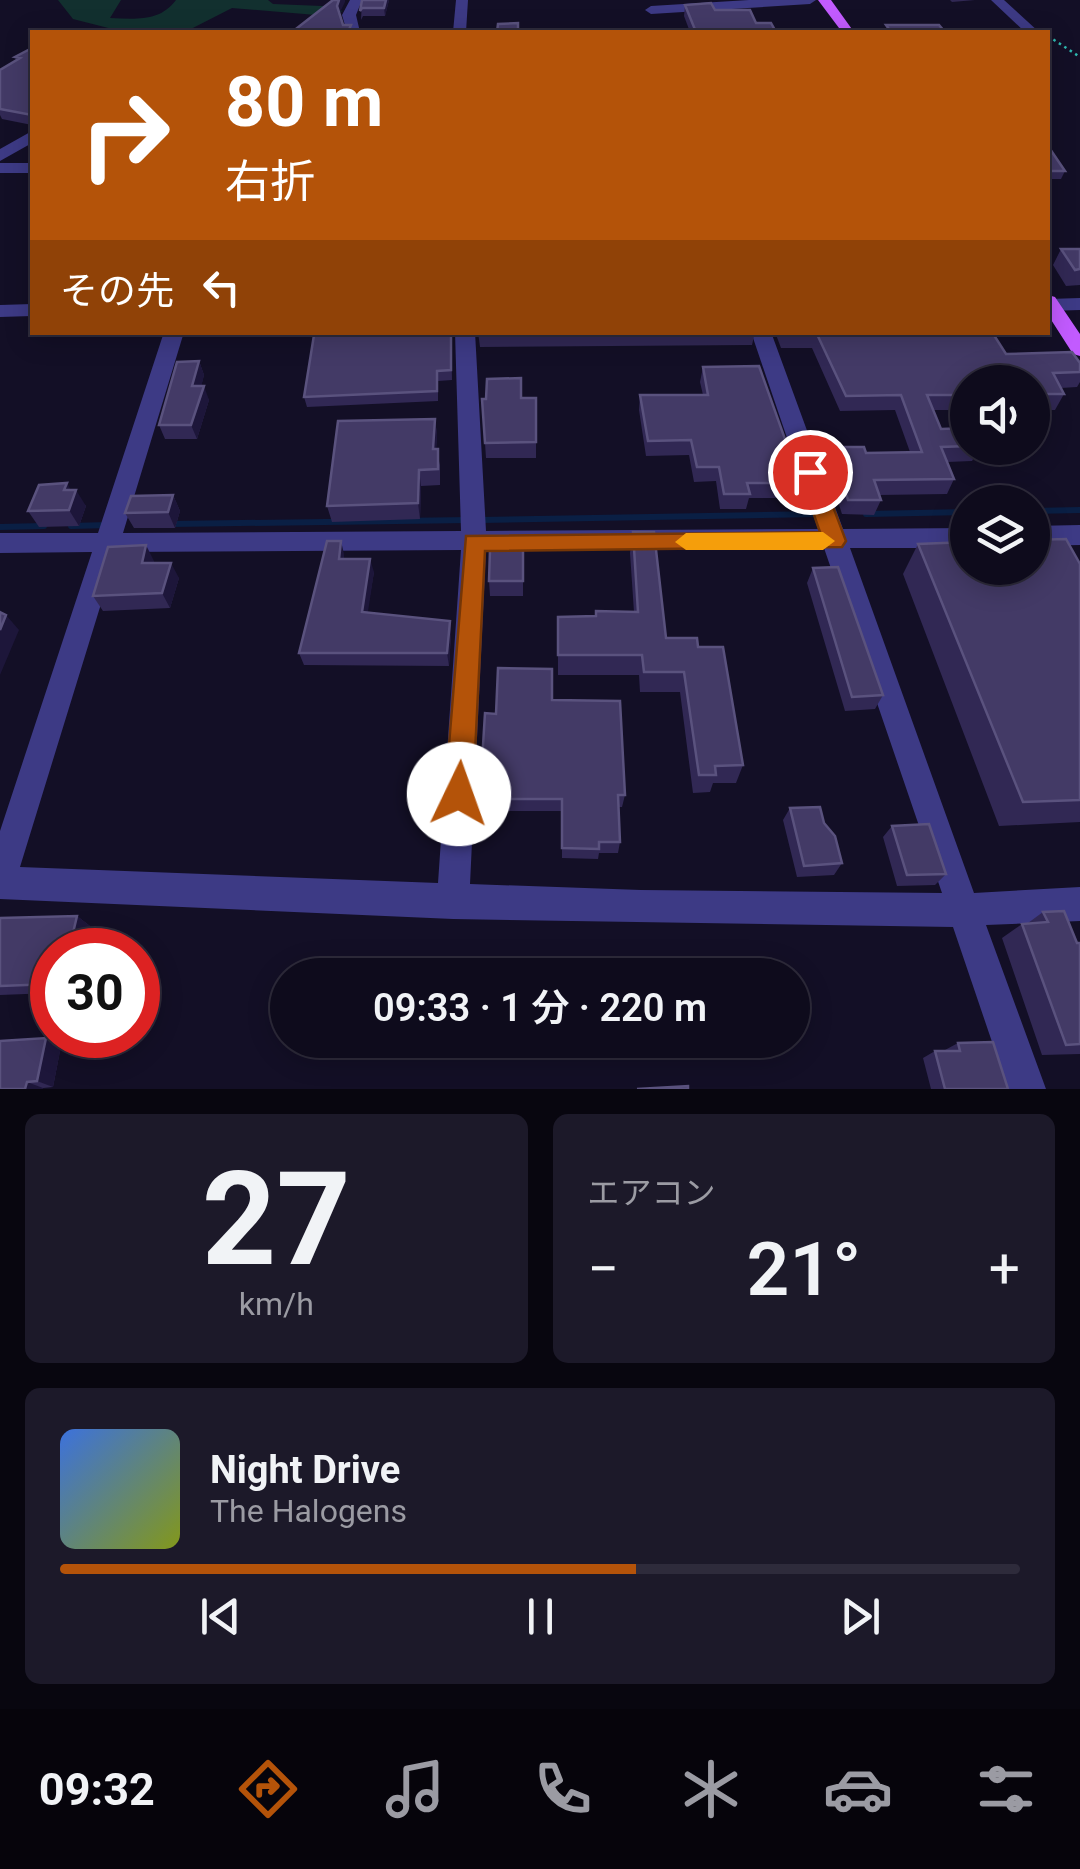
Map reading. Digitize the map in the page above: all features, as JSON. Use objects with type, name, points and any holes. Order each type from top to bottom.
[{"type":"main road","points":[[824,0],[846,30]]},
{"type":"main road","points":[[1050,306],[1080,350]]},
{"type":"street","points":[[353,30],[349,15],[356,0]]},
{"type":"street","points":[[460,30],[462,0]]},
{"type":"street","points":[[651,10],[810,0]]},
{"type":"street","points":[[996,0],[1030,30]]},
{"type":"street","points":[[0,156],[30,137]]},
{"type":"street","points":[[0,168],[30,168]]},
{"type":"street","points":[[1050,303],[1080,304]]},
{"type":"street","points":[[0,311],[30,310]]},
{"type":"street","points":[[173,335],[0,882],[452,902],[963,910],[1080,904]]},
{"type":"street","points":[[452,902],[474,542],[466,335]]},
{"type":"street","points":[[762,335],[1026,1089]]},
{"type":"street","points":[[1050,535],[1080,534]]},
{"type":"street","points":[[0,543],[950,538]]},
{"type":"path","points":[[1050,37],[1080,57]]},
{"type":"green space","points":[[58,0],[121,0],[110,18],[155,16],[176,0],[268,0],[273,4],[343,11],[328,16],[232,8],[189,30],[116,30],[73,19]]},
{"type":"building","points":[[333,0],[339,0],[343,25],[351,25],[349,30],[295,30]]},
{"type":"building","points":[[362,0],[386,0],[384,8],[360,11]]},
{"type":"building","points":[[711,3],[715,10],[750,10],[756,23],[771,23],[775,30],[695,30],[685,5]]},
{"type":"building","points":[[518,23],[518,30],[497,30],[498,24]]},
{"type":"building","points":[[886,25],[939,25],[943,30],[890,30]]},
{"type":"building","points":[[30,49],[30,115],[0,109],[0,70],[20,58],[15,57]]},
{"type":"building","points":[[1050,149],[1065,171],[1050,171]]},
{"type":"building","points":[[1061,249],[1080,249],[1080,269],[1075,270]]},
{"type":"building","points":[[314,335],[451,335],[451,370],[437,371],[437,391],[304,397]]},
{"type":"building","points":[[817,335],[994,335],[1006,354],[1072,352],[1080,363],[1080,372],[1053,373],[1064,394],[1050,394],[1050,365],[950,365],[950,395],[927,395],[941,429],[950,429],[950,447],[941,447],[954,479],[874,480],[881,500],[848,500],[830,447],[864,447],[866,453],[922,452],[901,395],[846,396]]},
{"type":"building","points":[[199,361],[192,386],[204,386],[191,425],[159,425],[177,362]]},
{"type":"building","points":[[759,366],[785,439],[793,483],[747,483],[750,494],[724,494],[719,467],[697,467],[691,440],[648,441],[640,395],[708,395],[703,367]]},
{"type":"building","points":[[521,378],[521,398],[536,398],[536,442],[485,443],[482,399],[486,399],[487,379]]},
{"type":"building","points":[[435,419],[433,449],[438,449],[438,469],[419,470],[418,503],[327,506],[338,421]]},
{"type":"building","points":[[67,483],[64,490],[76,490],[69,510],[28,511],[39,485]]},
{"type":"building","points":[[173,495],[168,512],[125,513],[131,496]]},
{"type":"building","points":[[633,532],[654,532],[666,638],[697,638],[698,647],[723,647],[743,765],[715,766],[716,775],[699,775],[684,672],[644,672],[642,655],[558,655],[558,617],[596,616],[596,611],[638,612]]},
{"type":"building","points":[[1050,539],[1066,539],[1080,564],[1080,800],[1023,802],[918,544],[950,543],[950,585],[1050,585]]},
{"type":"building","points":[[327,541],[341,541],[339,559],[370,559],[362,612],[450,621],[447,653],[299,653]]},
{"type":"building","points":[[146,545],[142,563],[171,563],[162,593],[93,596],[108,547]]},
{"type":"building","points":[[490,550],[523,550],[523,581],[489,581]]},
{"type":"building","points":[[838,567],[883,695],[852,697],[813,568]]},
{"type":"building","points":[[498,668],[552,669],[552,700],[620,701],[625,795],[618,795],[620,842],[599,842],[599,849],[562,848],[562,799],[497,799],[498,762],[482,762],[485,713],[496,714]]},
{"type":"building","points":[[820,807],[824,823],[835,836],[842,863],[804,866],[790,808]]},
{"type":"building","points":[[929,824],[946,874],[907,875],[892,826]]},
{"type":"building","points":[[1064,911],[1080,943],[1080,1044],[1066,1045],[1022,924],[1048,922],[1043,912]]},
{"type":"building","points":[[77,916],[74,928],[30,928],[30,985],[0,986],[0,918]]},
{"type":"building","points":[[30,1039],[30,1058],[42,1058],[37,1081],[27,1082],[25,1089],[0,1089],[0,1041]]},
{"type":"building","points":[[993,1042],[1008,1089],[945,1089],[935,1051],[960,1051],[958,1043]]},
{"type":"building","points":[[688,1086],[688,1089],[637,1089]]},
{"type":"waterway","points":[[1050,511],[1080,510]]},
{"type":"waterway","points":[[866,514],[950,512]]},
{"type":"waterway","points":[[481,520],[819,514]]},
{"type":"waterway","points":[[171,524],[469,520]]},
{"type":"waterway","points":[[71,526],[109,525]]},
{"type":"waterway","points":[[0,527],[44,526]]},
{"type":"slow traffic","points":[[686,542],[823,541]]},
{"type":"route","points":[[459,794],[474,542],[834,541],[810,472]]}]
